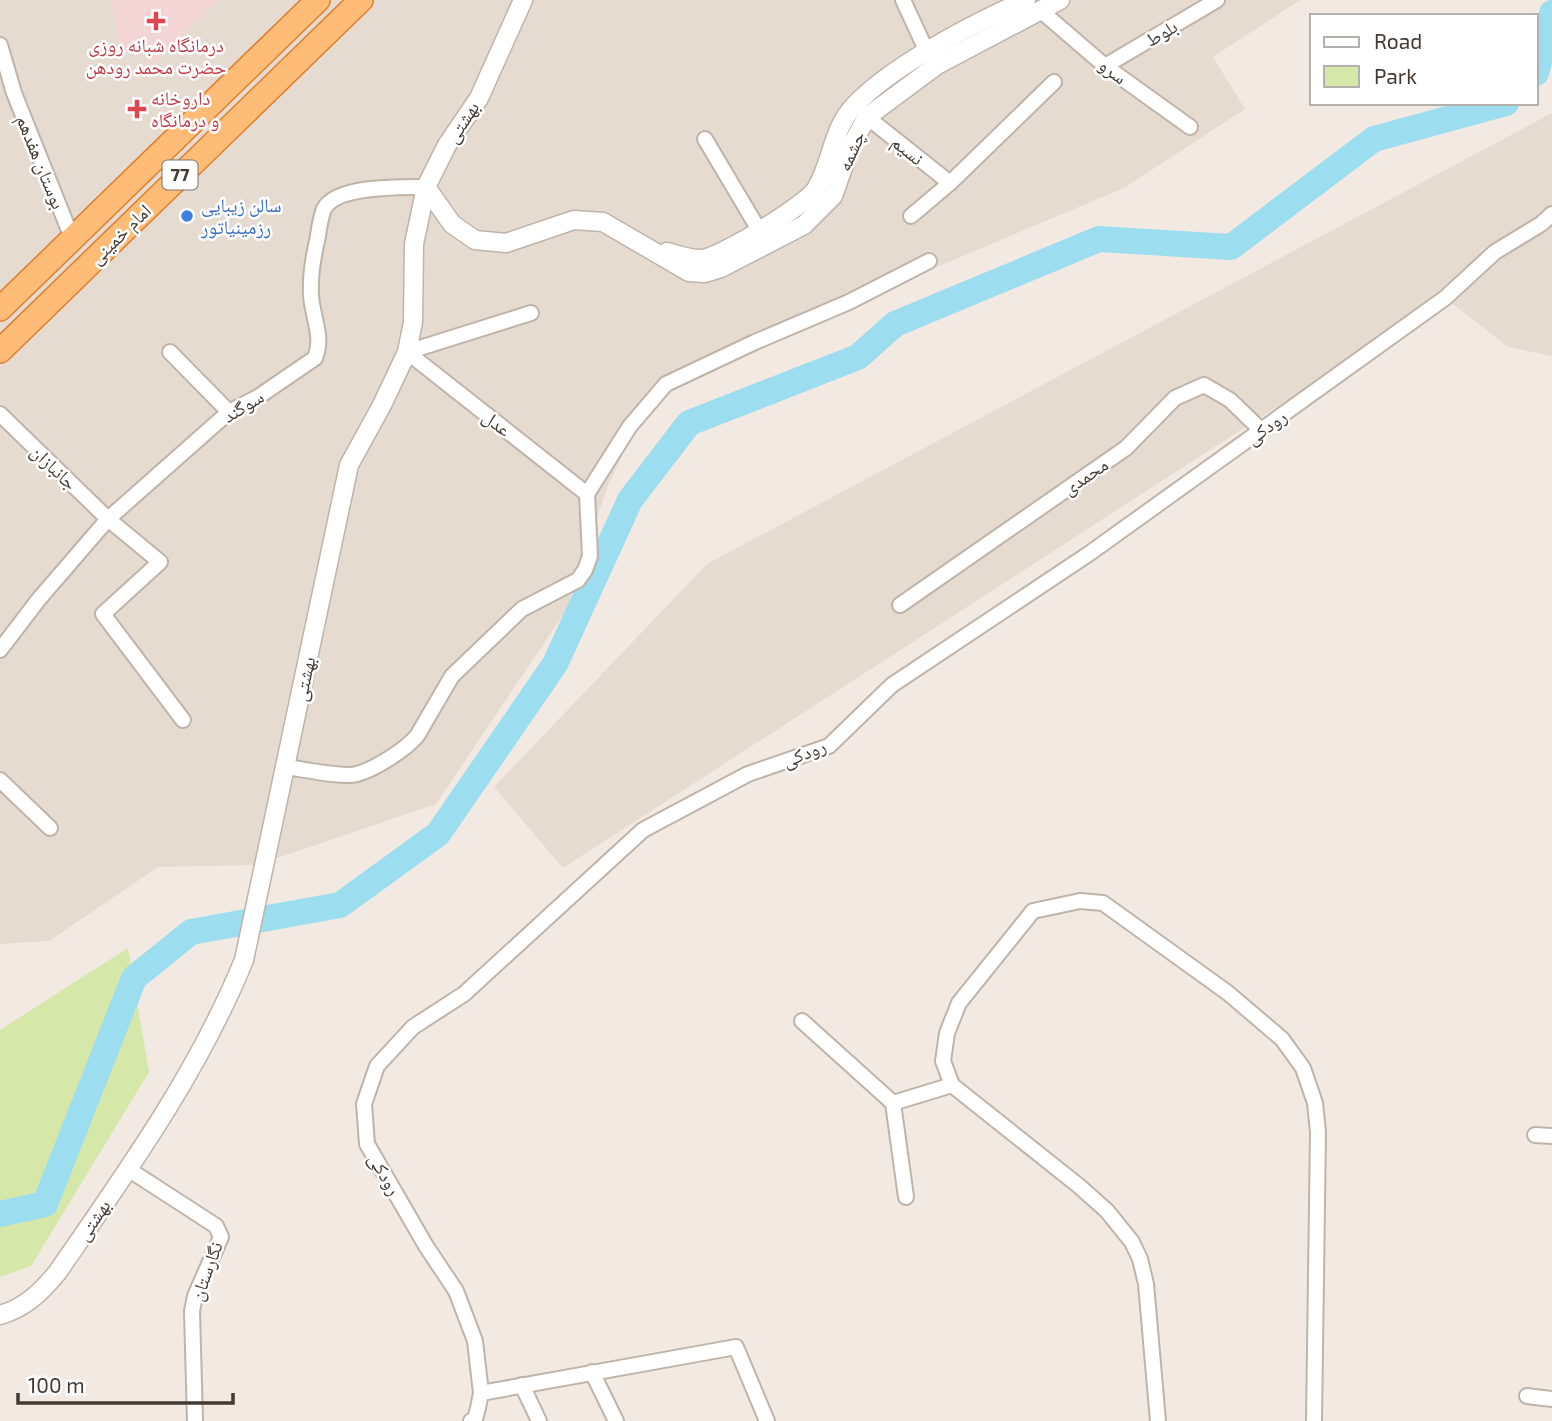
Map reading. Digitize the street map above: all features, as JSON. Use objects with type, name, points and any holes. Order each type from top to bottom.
[{"type":"highway","name":"امام خمینی","points":[[0,309],[318,0]]},
{"type":"highway","name":"امام خمینی","points":[[0,351],[360,0]]},
{"type":"street","name":"بهشتی","points":[[0,1315],[11,1312],[37,1296],[57,1273],[168,1107],[205,1044],[244,960],[349,465],[407,352],[413,323],[414,244],[426,187],[447,145],[479,98],[523,0]]},
{"type":"street","points":[[903,0],[927,52]]},
{"type":"street","name":"چشمه","points":[[650,247],[693,258],[704,258],[716,255],[759,230],[795,208],[818,187],[838,131],[853,107],[885,80],[927,52],[998,13],[1060,0]]},
{"type":"street","name":"بلوط","points":[[1105,66],[1217,0]]},
{"type":"street","name":"چشمه","points":[[426,187],[452,224],[475,240],[506,243],[574,220],[603,222],[689,272],[705,273],[721,268],[804,225],[833,196],[850,148],[867,117],[937,65],[1033,5]]},
{"type":"street","name":"سرو","points":[[1033,5],[1105,66],[1190,127]]},
{"type":"street","name":"بوستان هفدهم","points":[[0,45],[14,93],[72,238]]},
{"type":"street","points":[[911,216],[950,183],[1054,82]]},
{"type":"street","name":"نسیم","points":[[867,117],[950,183]]},
{"type":"street","points":[[705,139],[759,230]]},
{"type":"street","name":"سوگند","points":[[0,650],[39,599],[108,519],[229,412],[250,402],[315,358],[320,347],[311,294],[313,255],[328,203],[336,196],[383,187],[426,187]]},
{"type":"street","name":"رودکی","points":[[471,1421],[475,1419],[481,1393],[475,1341],[456,1291],[426,1246],[367,1143],[364,1104],[377,1066],[413,1027],[464,994],[643,830],[748,774],[829,746],[892,685],[1090,553],[1445,298],[1495,252],[1542,225],[1552,214]]},
{"type":"street","points":[[286,767],[357,774],[389,758],[410,744],[452,676],[522,609],[578,580],[586,570],[590,556],[587,494],[630,426],[671,380],[849,302],[929,261]]},
{"type":"street","points":[[407,352],[531,313]]},
{"type":"street","points":[[170,352],[229,412]]},
{"type":"street","name":"عدل","points":[[407,352],[587,494]]},
{"type":"street","name":"محمدی","points":[[900,605],[1126,448],[1175,398],[1204,384],[1230,400],[1261,430]]},
{"type":"street","name":"جانبازان","points":[[0,414],[108,519],[160,562],[103,614],[183,720]]},
{"type":"street","points":[[0,780],[50,828]]},
{"type":"street","points":[[1158,1421],[1146,1284],[1140,1259],[1132,1242],[1107,1211],[1079,1186],[952,1085],[943,1061],[947,1033],[959,1003],[1033,911],[1080,901],[1103,904],[1228,993],[1282,1039],[1303,1068],[1315,1103],[1318,1132],[1314,1421]]},
{"type":"street","points":[[802,1021],[893,1102],[906,1197]]},
{"type":"street","points":[[893,1102],[952,1085]]},
{"type":"street","points":[[1535,1135],[1552,1136]]},
{"type":"street","name":"نگارستان","points":[[128,1169],[216,1226],[221,1237],[195,1296],[192,1311],[195,1421]]},
{"type":"street","points":[[481,1393],[736,1347],[767,1421]]},
{"type":"street","points":[[592,1372],[616,1421]]},
{"type":"street","points":[[522,1385],[539,1421]]},
{"type":"street","points":[[1527,1396],[1552,1399]]},
{"type":"shaded area","points":[[0,0],[1300,0],[1213,57],[1245,109],[1124,188],[726,356],[657,380],[607,488],[567,609],[436,804],[257,865],[158,867],[49,941],[0,944]]},
{"type":"shaded area","name":"درمانگاه شبانه روزی حضرت محمد رودهن","points":[[111,0],[218,0],[151,65],[142,42],[122,57]]},
{"type":"shaded area","points":[[1552,113],[1552,356],[1508,347],[1445,298],[563,868],[494,787],[707,564]]},
{"type":"green space","points":[[128,948],[149,1072],[31,1266],[0,1277],[0,1030]]},
{"type":"waterway","points":[[1538,66],[1552,13]]},
{"type":"waterway","points":[[0,1214],[45,1204],[134,978],[191,932],[340,905],[438,834],[555,664],[630,500],[689,423],[858,357],[895,324],[1099,239],[1231,247],[1374,139],[1499,105]]},
{"type":"place","name":"درمانگاه شبانه روزی حضرت محمد رودهن","points":[[156,21]]},
{"type":"place","name":"داروخانه و درمانگاه","points":[[137,109]]},
{"type":"place","name":"سالن زیبایی رزمینیاتور","points":[[187,216]]}]
